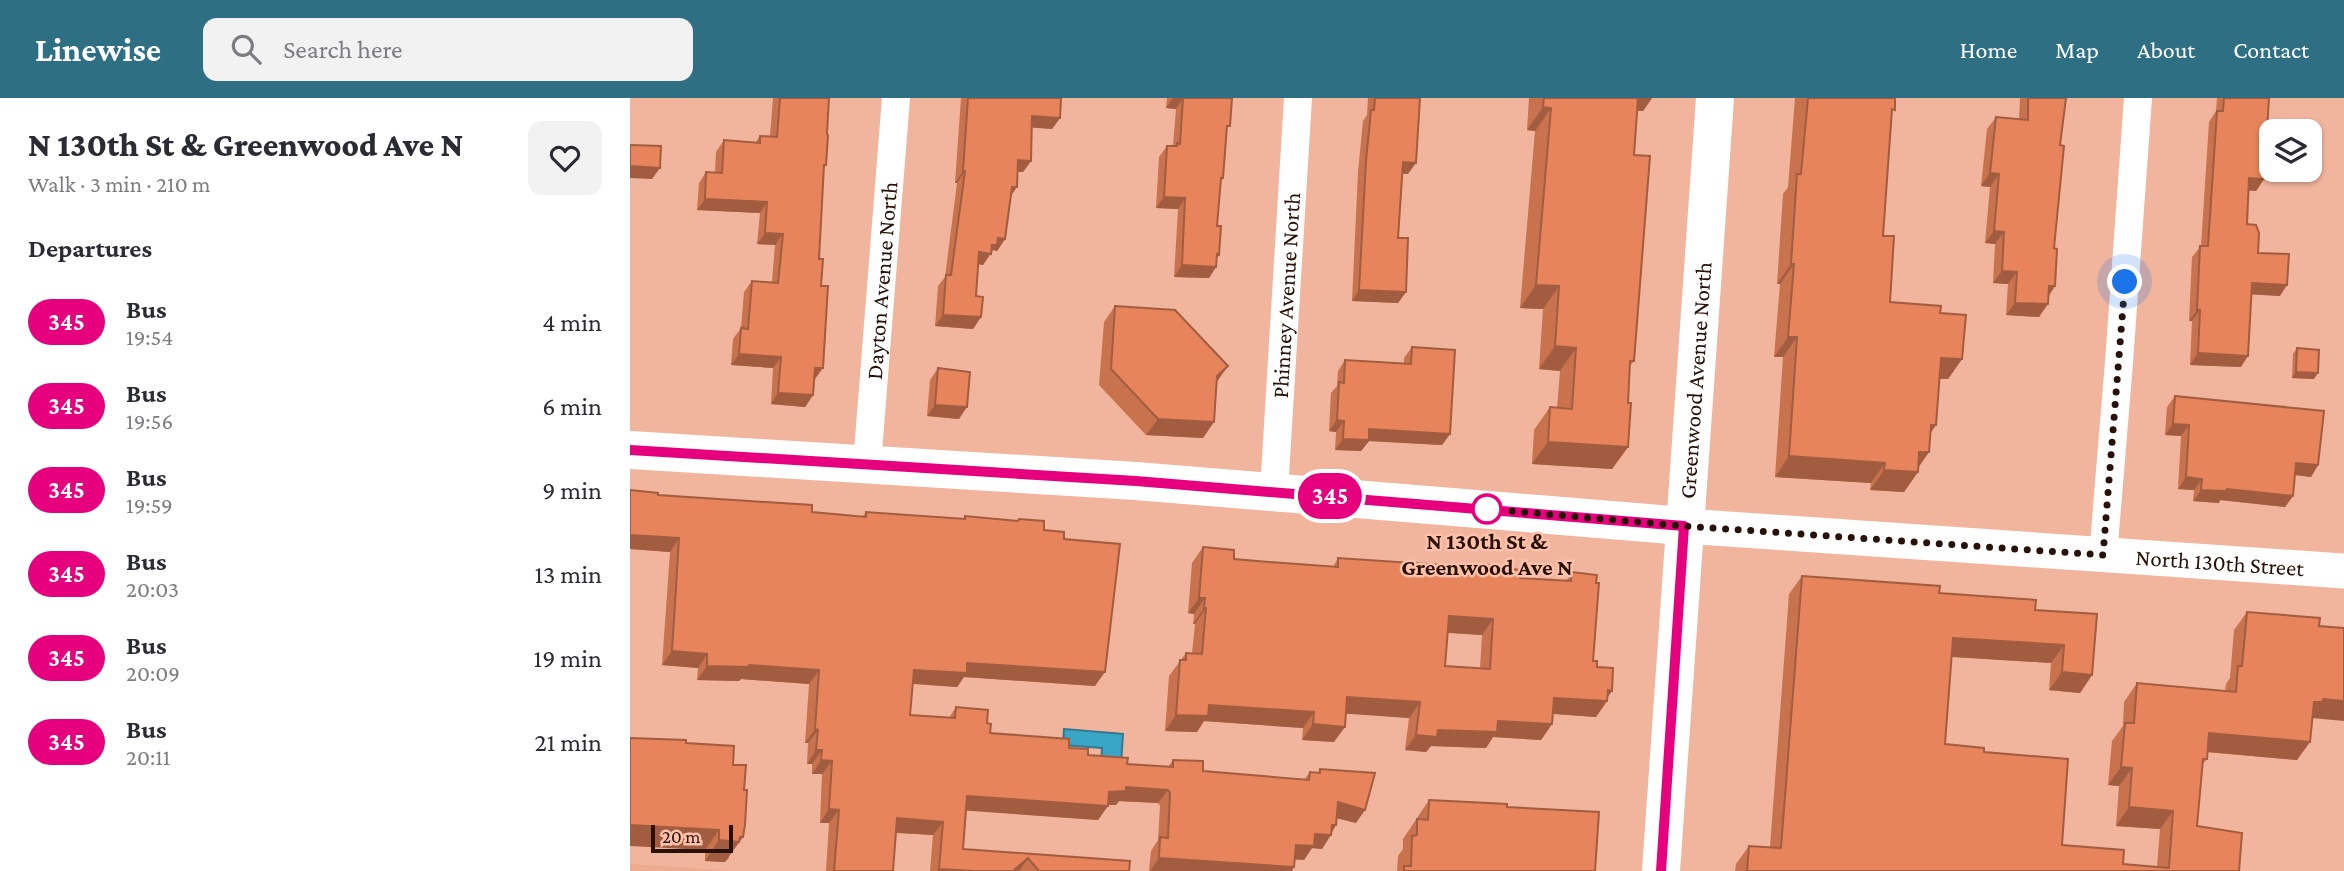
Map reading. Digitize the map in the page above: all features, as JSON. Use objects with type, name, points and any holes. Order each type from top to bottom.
[{"type":"main road","name":"Greenwood Avenue North","points":[[1661,871],[1715,98]]},
{"type":"main road","name":"North 130th Street","points":[[630,450],[1274,491],[1684,526]]},
{"type":"street","name":"Dayton Avenue North","points":[[867,464],[896,98]]},
{"type":"street","name":"Phinney Avenue North","points":[[1274,491],[1298,98]]},
{"type":"street","points":[[2103,555],[2138,98]]},
{"type":"street","name":"North 130th Street","points":[[1684,526],[2344,571]]},
{"type":"shaded area","points":[[630,864],[734,871],[630,871]]},
{"type":"water","points":[[1064,729],[1123,734],[1121,764],[1101,763],[1102,748],[1063,745]]},
{"type":"building","points":[[780,98],[829,98],[819,259],[823,259],[821,286],[828,286],[823,368],[815,368],[813,395],[778,393],[781,357],[739,354],[741,328],[748,329],[752,281],[778,283],[783,234],[765,233],[767,202],[705,199],[706,172],[722,173],[724,140],[760,143],[760,136],[777,137]]},
{"type":"building","points":[[968,98],[1061,98],[1060,118],[1032,116],[1031,161],[1018,160],[1017,187],[1012,187],[1005,239],[998,238],[997,245],[992,245],[991,254],[979,252],[976,296],[983,297],[981,317],[943,315],[946,275],[951,275],[965,171]]},
{"type":"building","points":[[1183,98],[1232,98],[1221,178],[1217,226],[1221,226],[1216,267],[1182,265],[1185,198],[1164,197],[1167,146],[1180,144]]},
{"type":"building","points":[[1375,98],[1420,98],[1416,163],[1403,162],[1398,238],[1408,238],[1406,292],[1359,290],[1366,161],[1371,110],[1374,110]]},
{"type":"building","points":[[1544,98],[1638,98],[1634,155],[1650,156],[1634,361],[1630,361],[1628,447],[1548,442],[1550,407],[1572,409],[1576,348],[1555,346],[1559,286],[1536,285],[1551,108],[1543,107]]},
{"type":"building","points":[[1808,98],[1895,98],[1883,236],[1894,236],[1890,302],[1941,306],[1940,313],[1966,315],[1962,359],[1941,358],[1936,425],[1931,425],[1929,452],[1919,452],[1918,472],[1884,470],[1885,463],[1789,456],[1797,337],[1788,337],[1794,264],[1791,264],[1797,174],[1801,174]]},
{"type":"building","points":[[2028,98],[2066,98],[2060,145],[2064,146],[2054,248],[2057,249],[2055,286],[2049,286],[2048,304],[2015,303],[2017,272],[2002,271],[2004,232],[1994,231],[1999,174],[1990,173],[1996,117],[2028,120]]},
{"type":"building","points":[[2224,98],[2269,98],[2268,119],[2259,119],[2259,179],[2249,178],[2247,224],[2256,225],[2259,233],[2258,253],[2289,254],[2287,285],[2252,283],[2248,356],[2198,353],[2200,246],[2208,246],[2217,111],[2223,111]]},
{"type":"building","points":[[630,145],[661,146],[660,168],[630,166]]},
{"type":"building","points":[[1115,306],[1175,310],[1228,366],[1217,376],[1214,422],[1158,419],[1111,369]]},
{"type":"building","points":[[1412,347],[1455,350],[1450,434],[1369,429],[1369,440],[1343,439],[1344,421],[1337,420],[1339,382],[1344,383],[1345,360],[1411,364]]},
{"type":"building","points":[[2297,348],[2319,350],[2318,373],[2296,372]]},
{"type":"building","points":[[938,368],[970,372],[967,407],[935,405]]},
{"type":"building","points":[[2175,396],[2324,411],[2318,465],[2296,463],[2293,496],[2227,489],[2201,490],[2202,479],[2186,477],[2189,425],[2173,424]]},
{"type":"building","points":[[630,490],[658,495],[812,505],[812,512],[866,517],[866,512],[1044,521],[1044,530],[1064,532],[1064,539],[1120,544],[1105,672],[967,663],[967,673],[914,670],[910,715],[955,718],[956,707],[988,710],[987,723],[991,724],[990,733],[1069,739],[1069,748],[1088,749],[1088,755],[1128,758],[1127,764],[1173,767],[1173,760],[1203,761],[1203,771],[1309,780],[1310,772],[1320,773],[1320,769],[1375,773],[1365,810],[1338,802],[1336,825],[1332,825],[1331,835],[1315,834],[1314,846],[1296,845],[1294,867],[1159,858],[1160,837],[1168,838],[1168,790],[1126,787],[1126,791],[1109,792],[1108,806],[967,796],[963,849],[1130,861],[1129,871],[1039,871],[1028,858],[1013,871],[939,869],[943,822],[897,818],[893,871],[834,871],[839,810],[829,809],[832,761],[821,760],[822,750],[816,750],[819,670],[749,665],[707,666],[707,654],[672,651],[679,538],[630,535]]},
{"type":"building","points":[[1203,547],[1234,550],[1234,559],[1338,567],[1338,558],[1488,568],[1488,565],[1520,570],[1520,578],[1571,581],[1572,572],[1597,575],[1596,583],[1599,583],[1593,661],[1597,661],[1597,667],[1613,668],[1612,691],[1608,690],[1607,701],[1554,698],[1552,724],[1498,721],[1497,732],[1438,730],[1437,737],[1416,735],[1420,702],[1347,697],[1345,727],[1313,724],[1314,712],[1209,705],[1208,716],[1176,715],[1180,660],[1186,660],[1186,653],[1202,654],[1206,608],[1205,598],[1199,598]],"holes":[[[1449,616],[1493,619],[1490,669],[1445,666]]]},
{"type":"building","points":[[1802,576],[1940,586],[1939,593],[2036,600],[2035,610],[2097,614],[2092,675],[2062,672],[2064,645],[1953,638],[1945,744],[1984,748],[1984,752],[2068,759],[2062,845],[2124,850],[2123,864],[2169,868],[2173,811],[2129,807],[2132,768],[2121,767],[2125,723],[2134,723],[2137,683],[2236,692],[2238,666],[2242,666],[2247,612],[2320,618],[2319,626],[2344,628],[2344,701],[2323,699],[2323,702],[2314,702],[2310,742],[2209,733],[2207,759],[2203,759],[2197,826],[2242,833],[2239,871],[1747,871],[1749,846],[1781,848]]},
{"type":"building","points":[[630,738],[686,740],[686,743],[734,746],[733,765],[746,765],[745,825],[743,837],[740,837],[739,842],[719,840],[719,830],[630,825]]},
{"type":"building","points":[[1429,800],[1599,812],[1595,871],[1404,871],[1404,866],[1411,866],[1412,836],[1417,835],[1417,819],[1428,820]]},
{"type":"bus line","name":"345","points":[[630,450],[1136,481],[1684,526],[1661,871]]},
{"type":"place","name":"N 130th St & Greenwood Ave N","points":[[1487,509]]},
{"type":"route","points":[[1487,509],[1684,526],[2103,555],[2125,282]]}]
